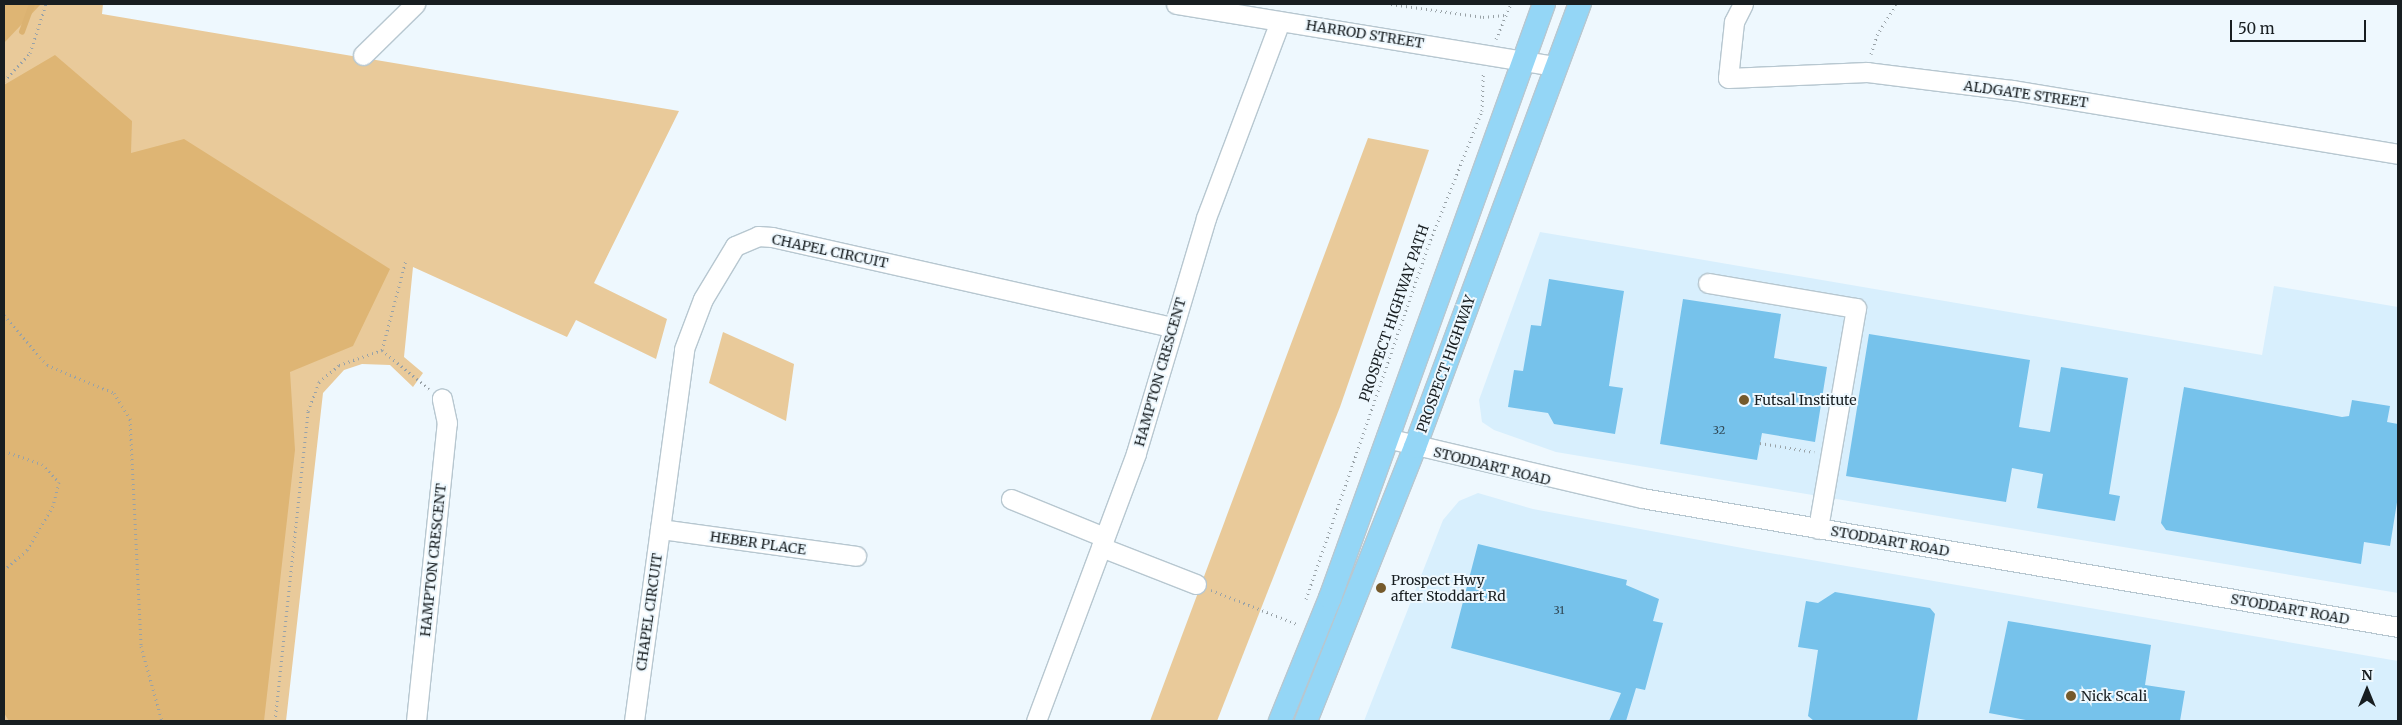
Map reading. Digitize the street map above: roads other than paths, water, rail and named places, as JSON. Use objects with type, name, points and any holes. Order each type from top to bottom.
[{"type":"main road","points":[[1280,721],[1386,438],[1544,4]]},
{"type":"main road","name":"PROSPECT HIGHWAY","points":[[1306,721],[1415,447],[1555,66],[1580,4]]},
{"type":"street","points":[[363,55],[415,4]]},
{"type":"street","name":"HARROD STREET","points":[[1176,4],[1555,66]]},
{"type":"street","name":"ALDGATE STREET","points":[[1743,4],[1734,22],[1728,78],[1867,72],[2012,90],[2398,154]]},
{"type":"street","name":"HAMPTON CRESCENT","points":[[1036,721],[1136,453],[1206,218],[1280,21]]},
{"type":"street","name":"CHAPEL CIRCUIT","points":[[634,721],[684,350],[719,266],[745,240],[772,237],[1172,327]]},
{"type":"street","points":[[1708,283],[1856,308],[1818,529]]},
{"type":"street","name":"HAMPTON CRESCENT","points":[[416,721],[447,423],[442,398]]},
{"type":"street","name":"STODDART ROAD","points":[[1386,438],[1415,447],[1554,481],[1818,529],[2398,627]]},
{"type":"street","points":[[1011,499],[1196,584]]},
{"type":"street","name":"HEBER PLACE","points":[[660,530],[856,556]]},
{"type":"waterway","points":[[22,32],[32,4]]},
{"type":"place","name":"Futsal Institute","points":[[1744,400]]},
{"type":"place","name":"Prospect Hwy after Stoddart Rd","points":[[1381,588]]},
{"type":"place","name":"Nick Scali","points":[[2071,696]]}]
